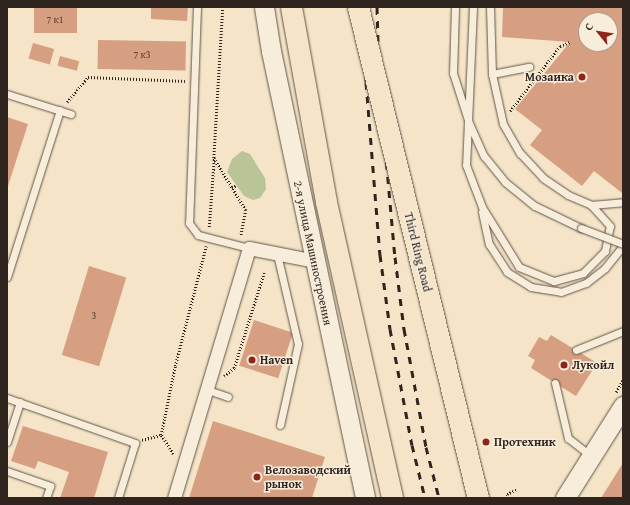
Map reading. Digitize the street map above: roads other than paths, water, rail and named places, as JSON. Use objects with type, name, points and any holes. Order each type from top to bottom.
[{"type":"main road","points":[[291,7],[326,202],[392,498]]},
{"type":"main road","name":"Third Ring Road","points":[[358,7],[478,498]]},
{"type":"main road","name":"2-я улица Машиностроения","points":[[266,13],[364,498]]},
{"type":"main road","points":[[565,498],[591,455],[620,418]]},
{"type":"street","points":[[174,498],[208,390],[249,248],[315,261]]},
{"type":"lane","points":[[197,7],[196,81],[189,223],[192,230],[208,238],[249,248]]},
{"type":"lane","points":[[455,7],[453,73],[469,123],[484,156],[505,182],[535,206],[581,228],[623,245],[605,268],[586,283],[561,292],[531,287],[507,272],[489,244],[482,207],[466,165],[469,123],[473,7]]},
{"type":"lane","points":[[482,207],[519,267],[554,281],[583,273],[605,251],[610,226],[591,205],[568,194],[542,178],[520,153],[503,124],[492,74],[490,7]]},
{"type":"lane","points":[[492,74],[529,67]]},
{"type":"lane","points":[[7,94],[71,114]]},
{"type":"lane","points":[[7,275],[60,110]]},
{"type":"lane","points":[[591,205],[623,202]]},
{"type":"lane","points":[[277,254],[298,344],[280,425]]},
{"type":"lane","points":[[576,350],[623,331]]},
{"type":"lane","points":[[555,383],[568,438],[591,455]]},
{"type":"lane","points":[[208,390],[228,397]]},
{"type":"lane","points":[[7,398],[135,443],[118,498]]},
{"type":"lane","points":[[7,442],[20,402]]},
{"type":"lane","points":[[7,471],[50,486],[46,498]]},
{"type":"railway","points":[[365,7],[366,82],[380,255],[390,329],[412,445],[425,498]]},
{"type":"railway","points":[[377,7],[379,79],[395,257],[404,329],[426,447],[439,498]]},
{"type":"place","name":"Мозаика","points":[[582,77]]},
{"type":"place","name":"Haven","points":[[252,360]]},
{"type":"place","name":"Лукойл","points":[[564,365]]},
{"type":"place","name":"Протехник","points":[[486,442]]},
{"type":"place","name":"Велозаводский рынок","points":[[257,477]]}]
